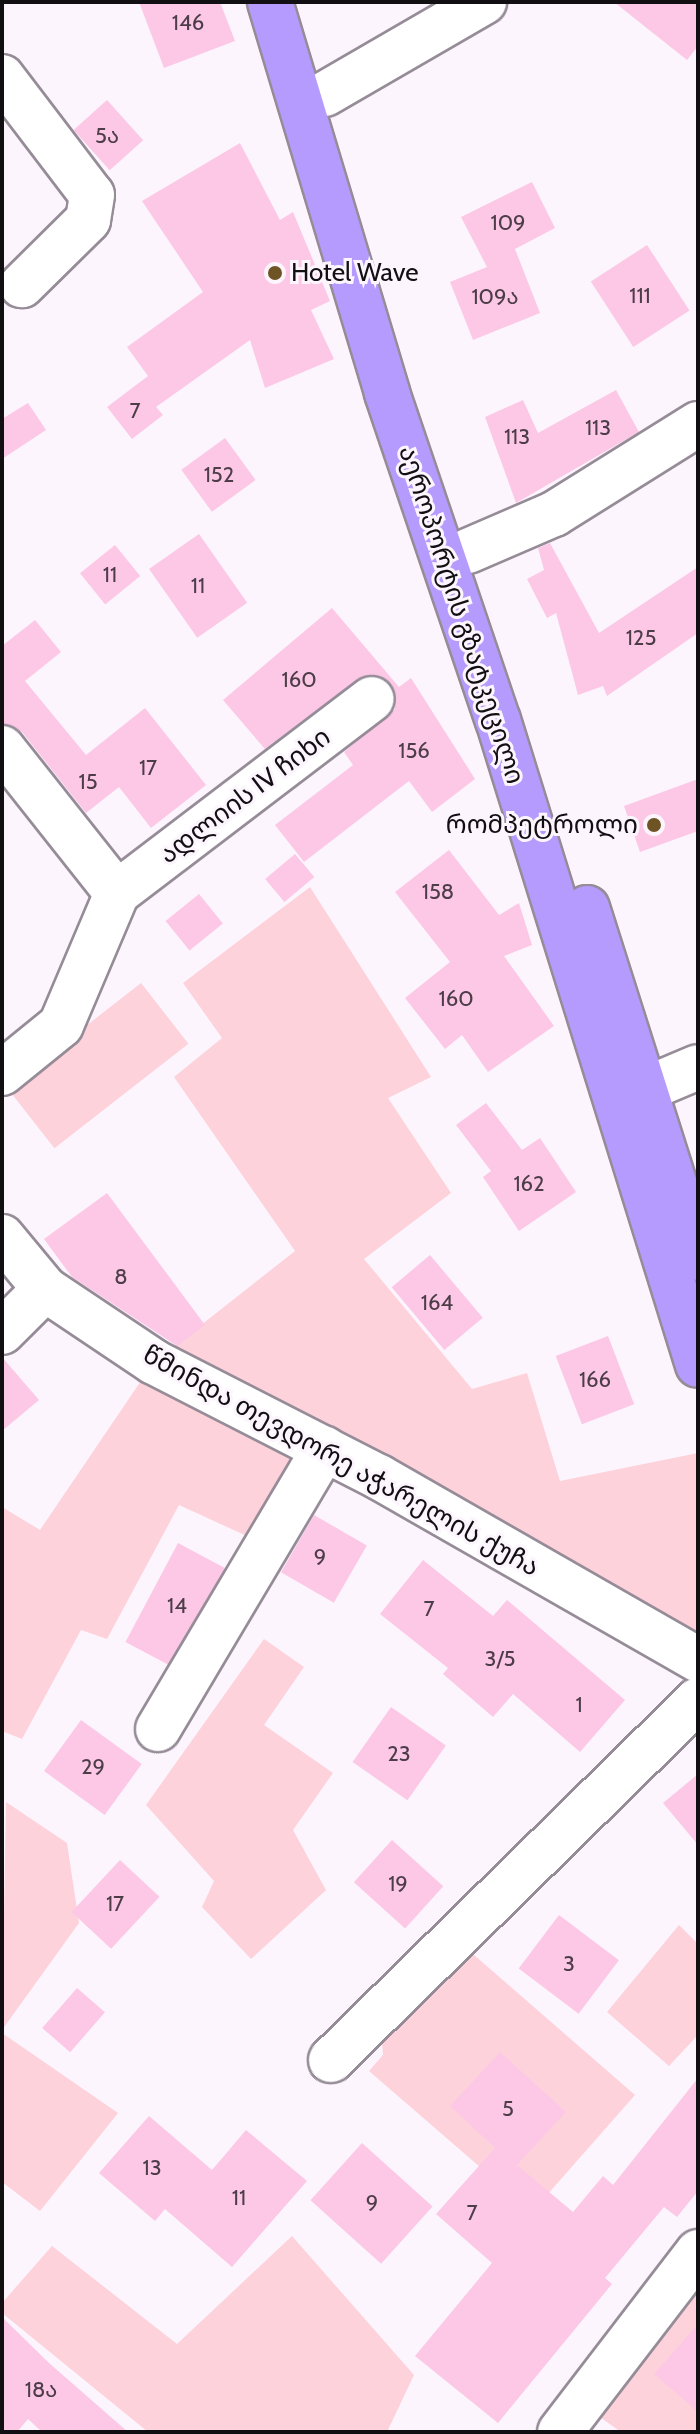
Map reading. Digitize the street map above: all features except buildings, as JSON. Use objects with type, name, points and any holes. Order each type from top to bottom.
[{"type":"highway","name":"აეროპორტის გზატკეცილი","points":[[270,2],[387,393],[498,720],[698,1365]]},
{"type":"highway","name":"აეროპორტის გზატკეცილი","points":[[299,2],[468,551],[646,1089],[698,1258]]},
{"type":"street","points":[[325,94],[484,2]]},
{"type":"street","points":[[2,77],[92,195],[88,220],[22,285]]},
{"type":"street","points":[[468,551],[554,514],[698,424]]},
{"type":"street","name":"ადლიის IV ჩიხი","points":[[2,1073],[61,1025],[117,893],[372,699]]},
{"type":"street","points":[[2,748],[117,893]]},
{"type":"street","points":[[646,1089],[698,1067]]},
{"type":"street","name":"წმინდა თევდორე აჭარელის ქუჩა","points":[[2,1237],[45,1289],[154,1362],[324,1449],[698,1660]]},
{"type":"street","points":[[2,1332],[45,1289]]},
{"type":"street","points":[[158,1729],[324,1449]]},
{"type":"street","points":[[331,2060],[698,1700]]},
{"type":"street","points":[[560,2432],[698,2252]]},
{"type":"shaded area","points":[[310,887],[431,1077],[388,1098],[451,1193],[364,1259],[472,1389],[527,1373],[560,1481],[698,1453],[698,1640],[154,1362],[295,1251],[174,1077],[222,1038],[183,983]]},
{"type":"shaded area","points":[[141,983],[188,1044],[54,1148],[7,1088]]},
{"type":"shaded area","points":[[147,1372],[307,1459],[262,1543],[179,1505],[107,1639],[81,1630],[22,1739],[2,1731],[2,1507],[40,1530]]},
{"type":"shaded area","points":[[264,1639],[304,1667],[264,1725],[333,1773],[293,1830],[326,1890],[251,1959],[202,1907],[214,1881],[146,1805]]},
{"type":"shaded area","points":[[6,1802],[67,1843],[79,1923],[2,2030]]},
{"type":"shaded area","points":[[679,1925],[698,1944],[698,2035],[669,2066],[607,2012]]},
{"type":"shaded area","points":[[466,1948],[635,2095],[532,2212],[369,2071],[383,2055],[382,2043]]},
{"type":"shaded area","points":[[2,2033],[118,2113],[40,2211],[2,2182]]},
{"type":"shaded area","points":[[292,2236],[414,2375],[387,2432],[148,2432],[2,2313],[2,2303],[52,2246],[177,2344]]},
{"type":"shaded area","points":[[698,2282],[698,2432],[621,2432],[590,2410]]},
{"type":"place","name":"Hotel Wave","points":[[275,273]]},
{"type":"place","name":"რომპეტროლი","points":[[654,825]]}]
